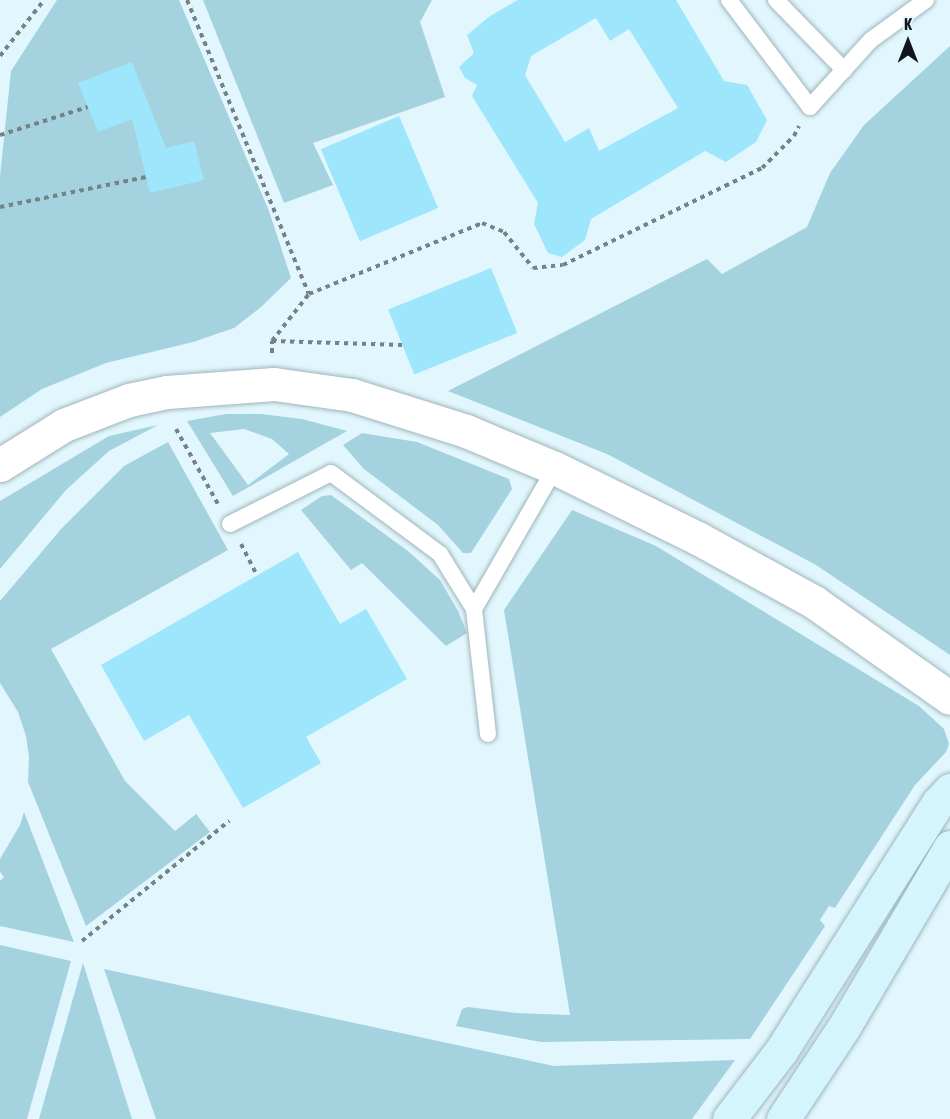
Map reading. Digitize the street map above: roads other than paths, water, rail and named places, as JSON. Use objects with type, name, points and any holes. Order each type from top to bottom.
[{"type":"street","points":[[0,465],[64,425],[129,400],[210,387],[274,384],[352,394],[466,431],[555,468],[699,540],[814,602],[950,698]]},
{"type":"street","points":[[729,1119],[781,1051],[938,803],[950,790]]},
{"type":"street","points":[[783,1119],[844,1027],[950,847]]},
{"type":"lane","points":[[729,0],[810,107],[871,40],[926,0]]},
{"type":"lane","points":[[776,0],[844,70]]},
{"type":"lane","points":[[474,609],[555,468]]},
{"type":"lane","points":[[230,524],[331,473],[440,554],[474,609],[488,734]]}]
